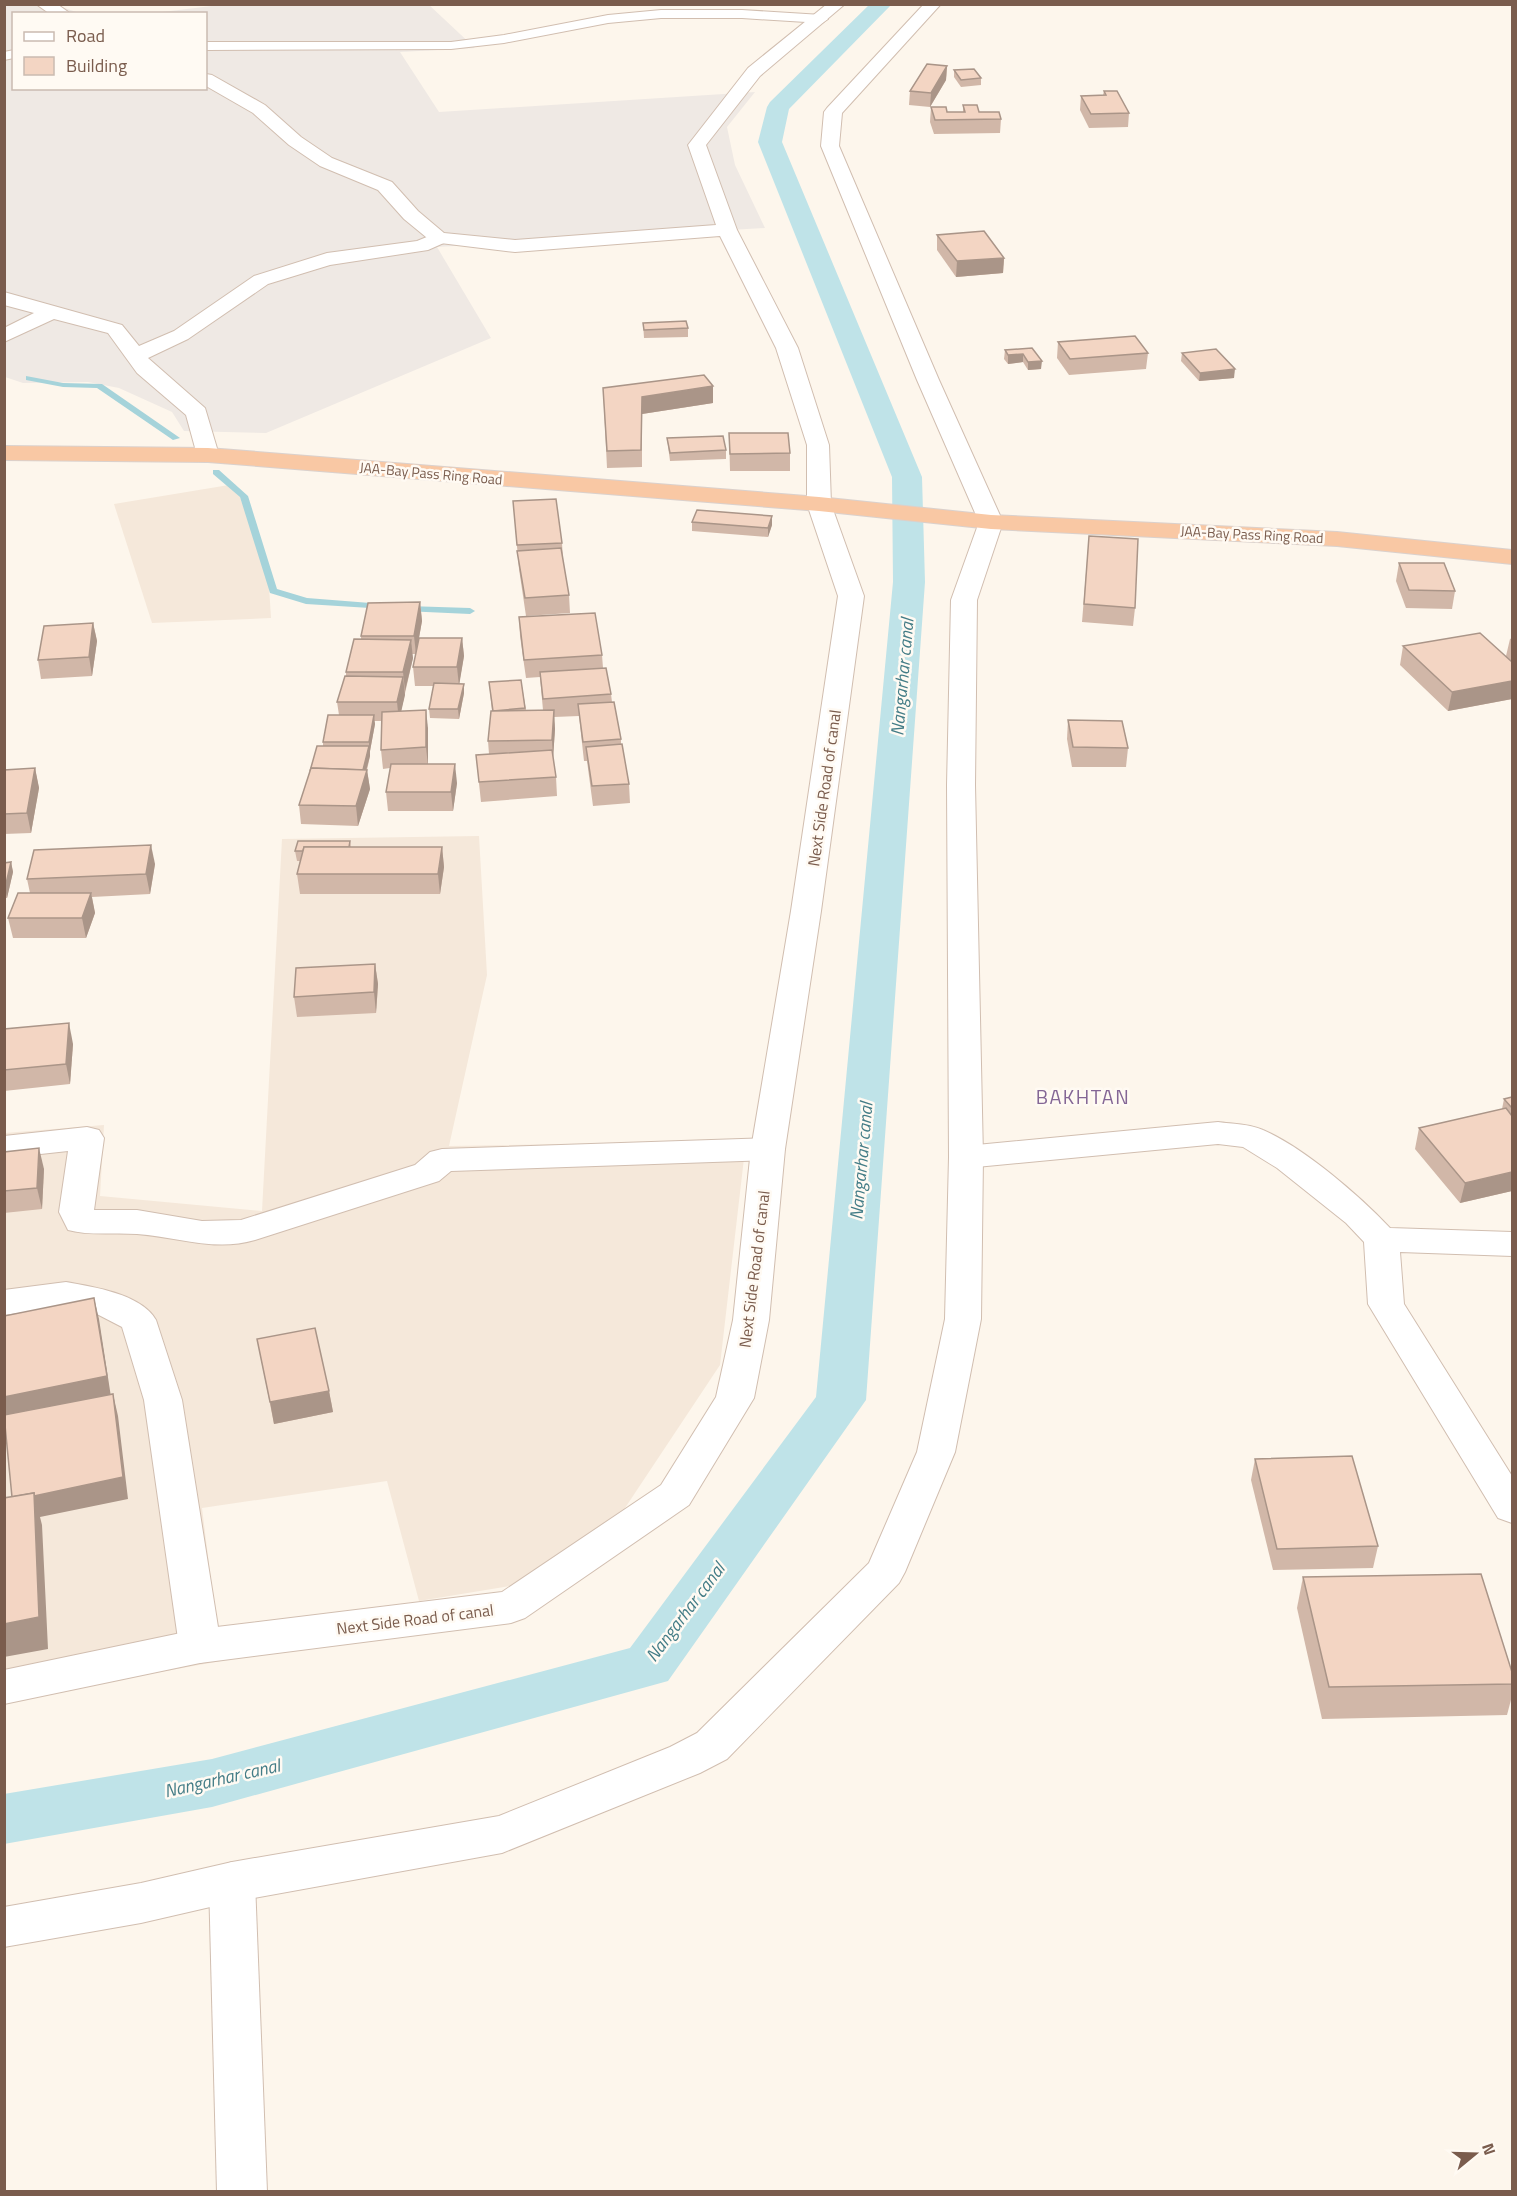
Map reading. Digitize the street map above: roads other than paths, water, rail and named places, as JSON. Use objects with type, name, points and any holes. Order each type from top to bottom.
[{"type":"highway","name":"JAA-Bay Pass Ring Road","points":[[4,453],[208,455],[819,504],[992,522],[1337,538],[1512,557]]},
{"type":"street","points":[[44,4],[59,12]]},
{"type":"street","points":[[4,1927],[141,1903],[232,1882],[502,1834],[685,1760],[712,1746],[885,1572],[936,1452],[963,1319],[966,1157],[960,785],[964,600],[992,522],[928,380],[830,146],[833,112],[933,4]]},
{"type":"street","name":"Next Side Road of canal","points":[[4,1688],[200,1646],[511,1607],[675,1496],[735,1398],[751,1320],[768,1149],[806,911],[851,596],[819,504],[818,445],[787,348],[727,230],[697,145],[754,72],[830,9]]},
{"type":"street","points":[[207,80],[259,109],[295,141],[326,162],[386,186],[411,215],[439,238]]},
{"type":"street","points":[[135,356],[180,335],[261,279],[327,259],[421,246],[439,238],[515,246],[727,230]]},
{"type":"street","points":[[4,298],[115,329],[145,368],[197,413],[208,455]]},
{"type":"street","points":[[4,336],[52,312]]},
{"type":"street","points":[[966,1157],[1218,1133],[1251,1137],[1289,1160],[1358,1215],[1381,1239],[1386,1304],[1512,1508]]},
{"type":"street","points":[[4,1147],[87,1138],[76,1212],[80,1222],[137,1222],[202,1233],[243,1232],[427,1173],[442,1160],[768,1149]]},
{"type":"street","points":[[1381,1239],[1512,1244]]},
{"type":"street","points":[[4,1303],[66,1294],[102,1301],[138,1320],[163,1400],[200,1646]]},
{"type":"street","points":[[232,1882],[242,2192]]},
{"type":"lane","points":[[207,46],[326,45],[391,48],[469,44],[609,19],[682,13],[737,14],[830,9]]},
{"type":"waterway","name":"Nangarhar canal","points":[[4,1819],[212,1783],[648,1665],[841,1400],[909,582],[907,477],[770,142],[778,107],[882,4]]},
{"type":"waterway","points":[[29,378],[63,385],[99,386],[176,438]]},
{"type":"waterway","points":[[216,472],[244,496],[273,591],[306,601],[383,607]]},
{"type":"waterway","points":[[407,609],[470,611]]},
{"type":"district","name":"BAKHTAN","points":[[1083,1096]]}]
